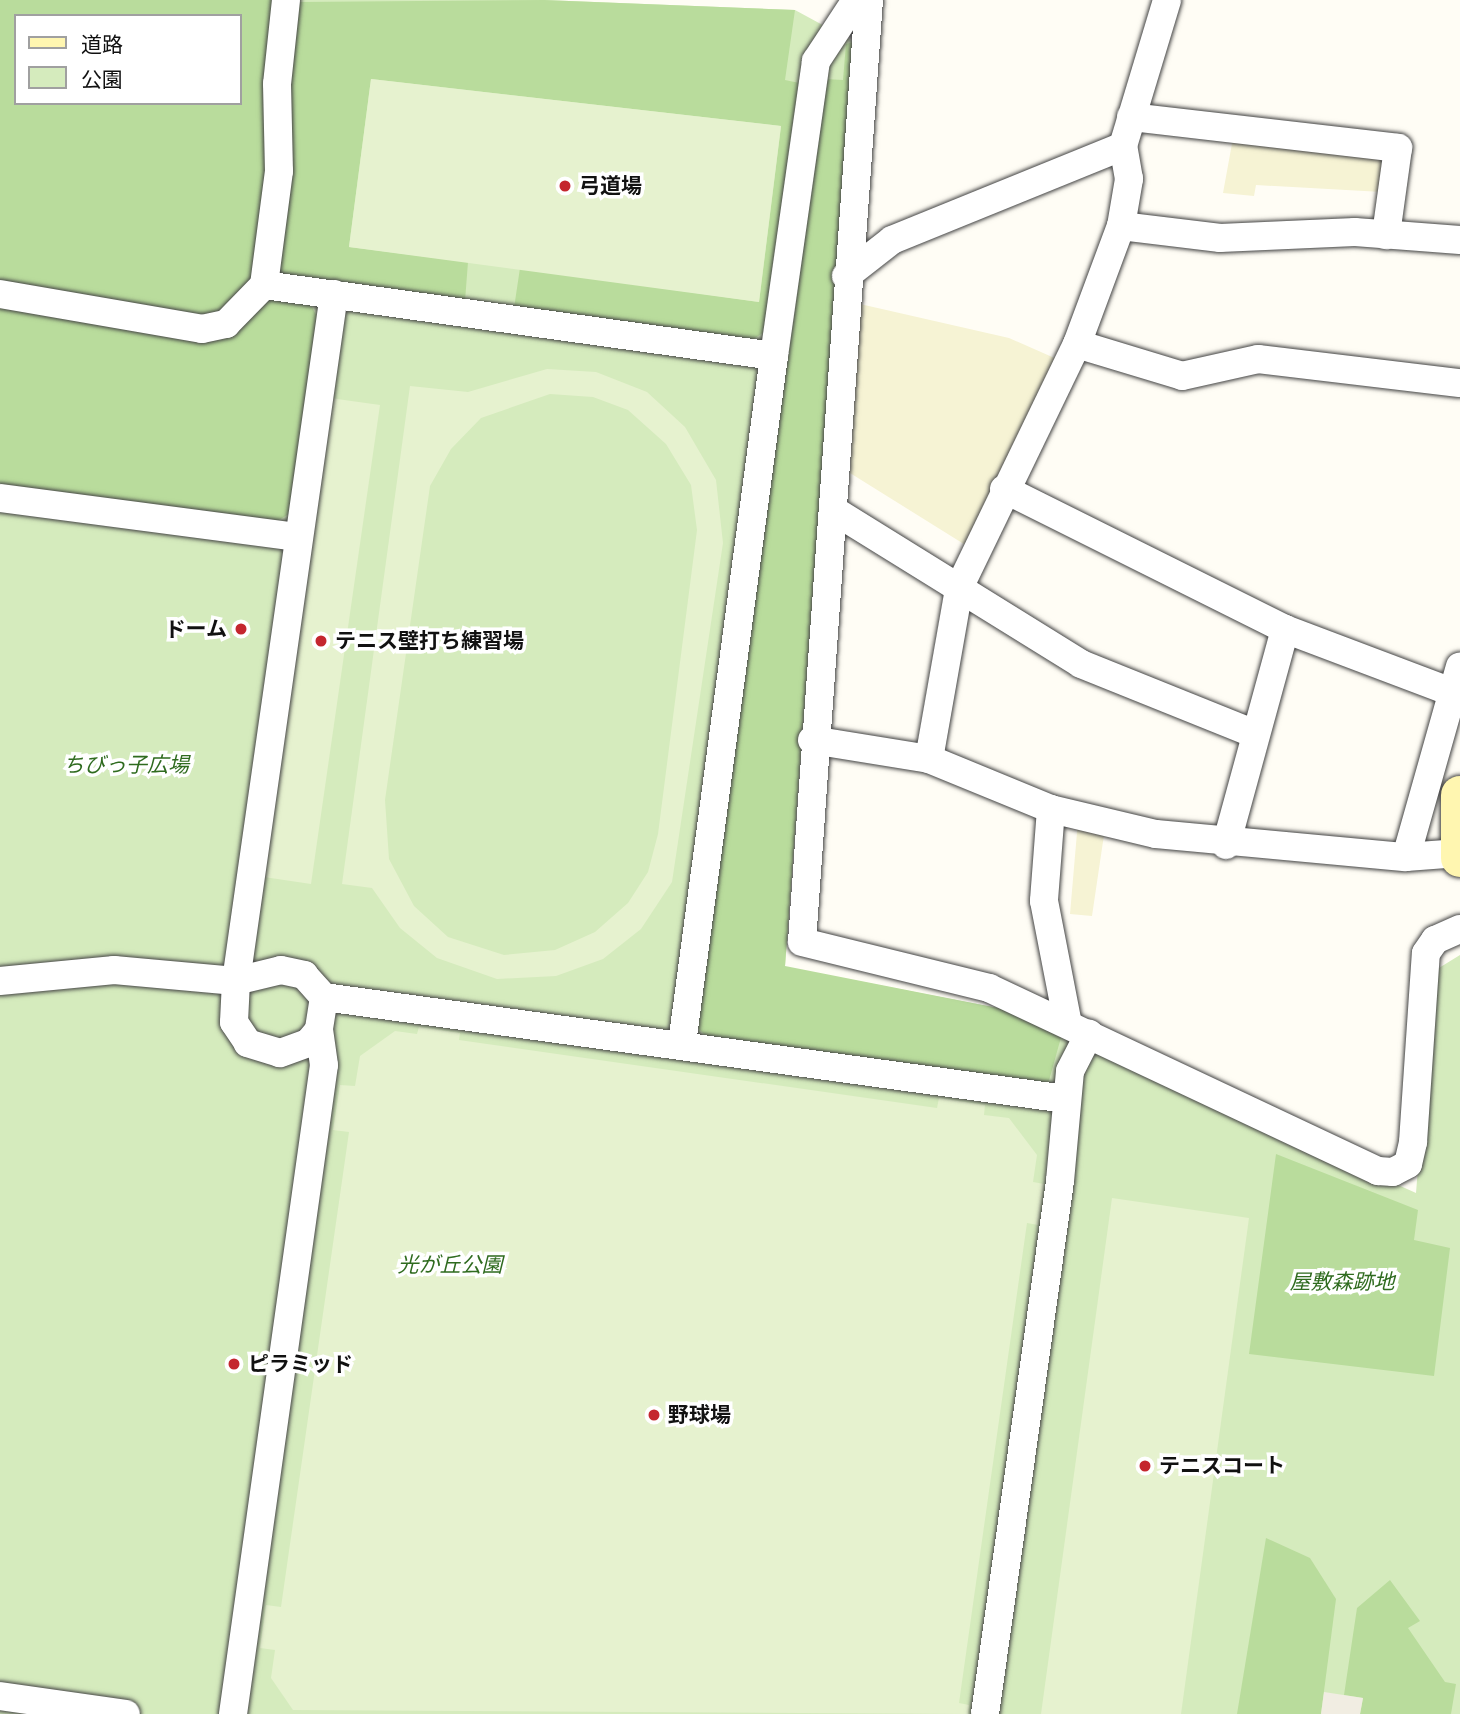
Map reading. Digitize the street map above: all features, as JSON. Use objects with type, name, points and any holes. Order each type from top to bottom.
[{"type":"street","points":[[0,294],[202,329],[226,324],[264,285],[279,171],[277,84],[286,0]]},
{"type":"street","points":[[682,1044],[816,61],[856,0]]},
{"type":"street","points":[[869,0],[846,276],[833,510],[812,740],[802,942],[989,988],[1378,1171],[1393,1172],[1408,1164],[1413,1142],[1426,953],[1435,940],[1460,929]]},
{"type":"street","points":[[929,759],[959,588],[1004,489],[1077,344],[1121,226],[1129,179],[1123,146],[1167,0]]},
{"type":"street","points":[[1131,117],[1398,148],[1386,235]]},
{"type":"street","points":[[846,276],[892,240],[1123,146]]},
{"type":"street","points":[[1121,226],[1220,238],[1386,235],[1460,240]]},
{"type":"street","points":[[264,285],[774,356]]},
{"type":"street","points":[[318,1030],[308,1043],[280,1053],[248,1043],[234,1022],[236,981],[295,537],[334,294]]},
{"type":"street","points":[[1077,344],[1182,376],[1258,359],[1460,383]]},
{"type":"street","points":[[1004,489],[1285,629],[1457,684],[1406,857]]},
{"type":"street","points":[[0,498],[295,537]]},
{"type":"street","points":[[833,510],[1081,664],[1254,733]]},
{"type":"street","points":[[1226,845],[1254,733],[1285,629]]},
{"type":"street","points":[[812,740],[929,759],[1051,809],[1226,845],[1406,857],[1460,856],[1460,795]]},
{"type":"street","points":[[985,1714],[1066,1099],[1078,1029],[1044,901],[1051,809]]},
{"type":"street","points":[[0,981],[114,970],[236,981],[281,970],[304,975],[324,997],[682,1044],[1066,1099]]},
{"type":"street","points":[[233,1714],[324,1065],[318,1030],[324,997]]},
{"type":"street","points":[[0,1696],[126,1714]]},
{"type":"shaded area","points":[[1233,138],[1379,155],[1387,163],[1382,192],[1256,185],[1254,196],[1223,193]]},
{"type":"shaded area","points":[[860,304],[1009,338],[1059,360],[967,546],[850,473]]},
{"type":"shaded area","points":[[1078,821],[1105,828],[1092,916],[1070,914]]},
{"type":"shaded area","points":[[1324,1692],[1363,1698],[1360,1714],[1321,1714]]},
{"type":"green space","name":"光が丘公園","points":[[0,0],[544,0],[795,10],[854,42],[785,967],[1008,1010],[1416,1193],[1434,971],[1460,955],[1460,1714],[0,1714]]},
{"type":"green space","points":[[0,0],[276,0],[268,180],[251,293],[309,301],[318,319],[289,514],[272,524],[0,486]]},
{"type":"green space","points":[[544,0],[795,10],[785,80],[804,84],[772,327],[749,342],[514,308],[520,268],[759,302],[781,126],[371,79],[349,247],[468,262],[465,301],[276,275],[298,2]]},
{"type":"green space","points":[[854,42],[785,966],[1008,1010],[1062,1034],[1048,1084],[708,1038],[694,1024],[825,79],[843,80],[846,44]]},
{"type":"green space","name":"弓道場","points":[[371,79],[781,126],[759,302],[349,247]]},
{"type":"green space","points":[[547,369],[596,372],[647,392],[685,427],[716,480],[723,543],[672,882],[641,929],[603,959],[556,976],[497,979],[437,958],[400,928],[372,888],[342,884],[410,386],[468,392]],"holes":[[[550,394],[593,397],[628,410],[666,444],[691,485],[697,530],[658,834],[648,872],[628,903],[595,932],[555,950],[504,955],[448,937],[414,906],[389,859],[385,800],[430,486],[451,449],[481,418]]]},
{"type":"green space","name":"テニス壁打ち練習場","points":[[330,398],[380,405],[311,884],[264,877]]},
{"type":"green space","name":"野球場","points":[[419,1027],[460,1033],[459,1040],[937,1108],[939,1098],[985,1105],[984,1115],[1009,1118],[1037,1155],[1033,1182],[1044,1184],[1038,1225],[1027,1223],[959,1703],[969,1705],[968,1714],[293,1710],[271,1678],[275,1650],[260,1648],[266,1605],[281,1607],[349,1132],[333,1130],[340,1085],[355,1086],[360,1056],[395,1031],[417,1034]]},
{"type":"green space","name":"屋敷森跡地","points":[[1276,1154],[1418,1210],[1414,1240],[1450,1248],[1434,1376],[1249,1354]]},
{"type":"green space","name":"テニスコート","points":[[1112,1198],[1249,1218],[1181,1714],[1041,1714]]},
{"type":"green space","points":[[1266,1538],[1310,1558],[1336,1599],[1321,1714],[1237,1714]]},
{"type":"green space","points":[[1390,1580],[1420,1621],[1408,1628],[1445,1682],[1456,1684],[1451,1714],[1360,1714],[1363,1698],[1344,1695],[1357,1608]]},
{"type":"place","name":"弓道場","points":[[565,186]]},
{"type":"place","name":"ドーム","points":[[241,629]]},
{"type":"place","name":"テニス壁打ち練習場","points":[[321,641]]},
{"type":"place","name":"ピラミッド","points":[[234,1364]]},
{"type":"place","name":"野球場","points":[[654,1415]]},
{"type":"place","name":"テニスコート","points":[[1145,1466]]},
{"type":"park label","name":"ちびっ子広場","points":[[126,765]]}]
